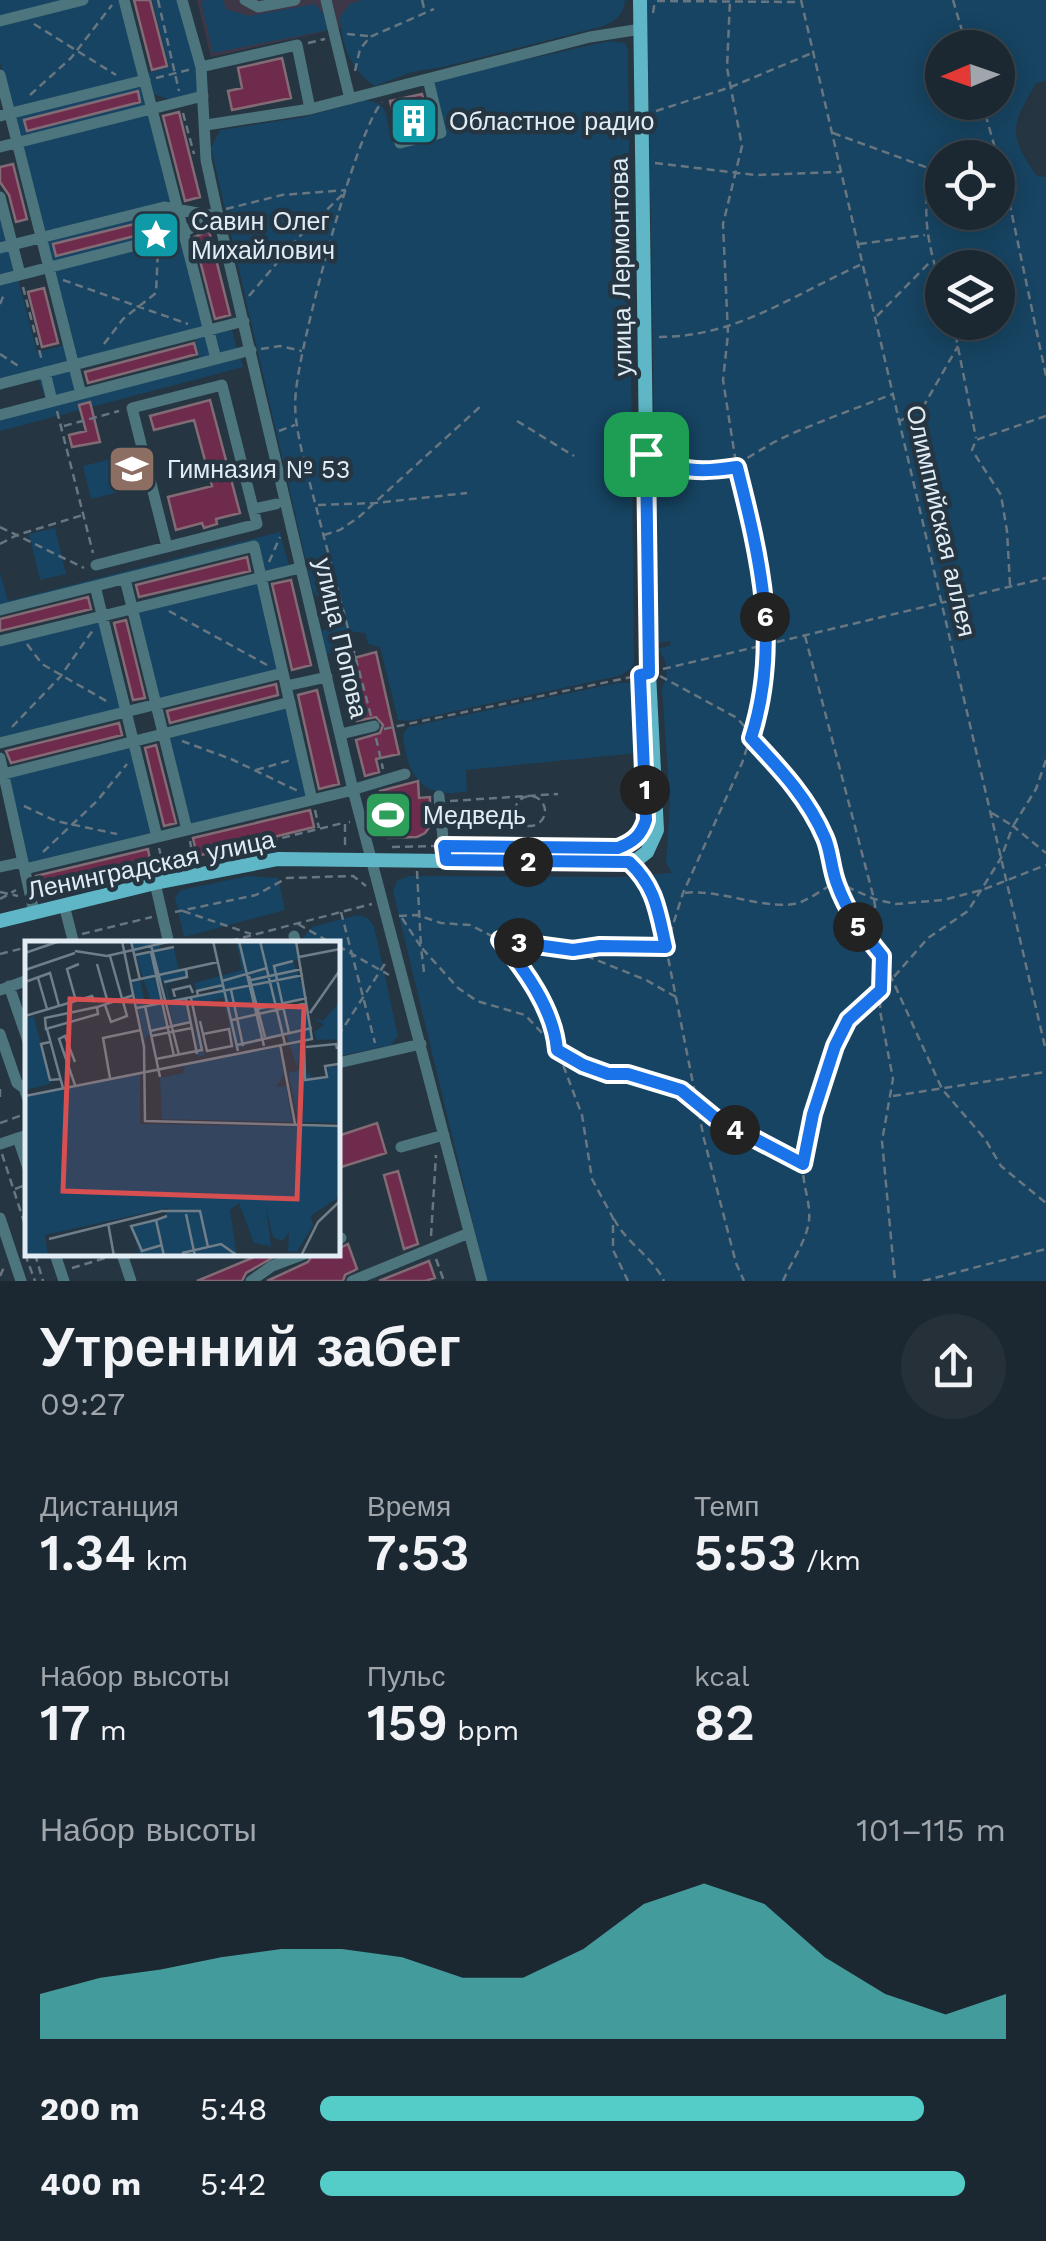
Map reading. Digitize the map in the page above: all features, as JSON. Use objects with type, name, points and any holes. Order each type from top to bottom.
[{"type":"main road","name":"улица Лермонтова","points":[[629,862],[647,852],[657,830],[649,673],[640,0]]},
{"type":"main road","points":[[372,859],[417,860],[445,853],[629,862]]},
{"type":"main road","name":"Ленинградская улица","points":[[0,921],[33,906],[64,905],[278,859],[372,859]]},
{"type":"street","points":[[0,21],[84,0]]},
{"type":"street","points":[[124,0],[216,360]]},
{"type":"street","points":[[245,0],[258,8],[296,0]]},
{"type":"street","points":[[326,0],[350,99]]},
{"type":"street","name":"улица Попова","points":[[177,1],[202,67],[213,213],[251,350],[381,911],[421,1044],[439,1137],[482,1281]]},
{"type":"street","points":[[206,125],[310,109],[590,36],[640,29]]},
{"type":"street","points":[[202,67],[297,45],[310,109]]},
{"type":"street","points":[[0,75],[5,115],[17,142],[81,394]]},
{"type":"street","points":[[400,142],[440,134],[428,78]]},
{"type":"street","points":[[5,115],[145,80]]},
{"type":"street","points":[[0,147],[204,96]]},
{"type":"street","points":[[0,197],[6,247],[20,274]]},
{"type":"street","points":[[6,247],[164,206],[213,213]]},
{"type":"street","points":[[0,280],[50,271],[183,233],[213,213]]},
{"type":"street","points":[[0,384],[244,321]]},
{"type":"street","points":[[0,415],[251,350]]},
{"type":"street","points":[[44,372],[52,401]]},
{"type":"street","points":[[90,566],[167,547],[257,524],[222,385],[132,408],[167,547]]},
{"type":"street","points":[[253,510],[276,504]]},
{"type":"street","points":[[0,610],[254,546],[312,800]]},
{"type":"street","points":[[0,642],[300,568]]},
{"type":"street","points":[[125,578],[187,830]]},
{"type":"street","points":[[95,586],[156,837]]},
{"type":"street","points":[[0,743],[156,704],[285,680],[328,677]]},
{"type":"street","points":[[2,774],[290,702]]},
{"type":"street","points":[[340,734],[374,726]]},
{"type":"street","points":[[0,758],[33,906]]},
{"type":"street","points":[[0,868],[140,841],[405,774]]},
{"type":"street","points":[[440,798],[445,853]]},
{"type":"street","points":[[0,833],[16,830]]},
{"type":"street","points":[[155,883],[168,941]]},
{"type":"street","points":[[64,905],[73,940]]},
{"type":"street","points":[[4,988],[25,1034]]},
{"type":"street","points":[[0,1034],[6,1075]]},
{"type":"street","points":[[340,1063],[421,1044]]},
{"type":"street","points":[[0,1145],[23,1137]]},
{"type":"street","points":[[401,1147],[439,1137]]},
{"type":"street","points":[[0,1218],[4,1244],[21,1281]]},
{"type":"street","points":[[352,1281],[469,1233]]},
{"type":"street","points":[[121,1256],[131,1281]]},
{"type":"street","points":[[251,1281],[272,1266],[299,1256]]},
{"type":"path","points":[[5,115],[77,51],[115,0]]},
{"type":"path","points":[[422,0],[425,12]]},
{"type":"path","points":[[666,947],[683,893],[760,711],[766,644],[762,565],[737,467],[724,380],[728,328],[723,224],[742,146],[727,68],[730,0]]},
{"type":"path","points":[[953,0],[961,30]]},
{"type":"path","points":[[177,1],[158,3],[180,102]]},
{"type":"path","points":[[656,1],[802,1]]},
{"type":"path","name":"Олимпийская аллея","points":[[802,1],[1046,1051]]},
{"type":"path","points":[[350,99],[358,54],[370,37],[434,9]]},
{"type":"path","points":[[22,16],[130,84]]},
{"type":"path","points":[[297,45],[352,33],[370,37]]},
{"type":"path","points":[[654,111],[731,87],[814,52]]},
{"type":"path","points":[[145,80],[202,67]]},
{"type":"path","points":[[333,662],[355,653],[296,425],[296,392],[348,190],[372,114],[402,85]]},
{"type":"path","points":[[832,132],[925,168]]},
{"type":"path","points":[[653,163],[736,174],[841,172]]},
{"type":"path","points":[[213,213],[282,195],[348,190]]},
{"type":"path","points":[[240,306],[298,238],[348,190]]},
{"type":"path","points":[[1015,224],[1046,376]]},
{"type":"path","points":[[926,230],[930,250]]},
{"type":"path","points":[[858,244],[926,234]]},
{"type":"path","points":[[90,361],[123,319],[156,293],[158,239]]},
{"type":"path","points":[[650,338],[693,337],[744,323],[863,264]]},
{"type":"path","points":[[875,318],[925,267]]},
{"type":"path","points":[[50,271],[137,308],[208,330]]},
{"type":"path","points":[[20,274],[44,372]]},
{"type":"path","points":[[958,340],[976,440],[972,450],[1001,495],[1010,587]]},
{"type":"path","points":[[899,421],[923,407],[959,345]]},
{"type":"path","points":[[251,350],[280,346],[304,351]]},
{"type":"path","points":[[646,454],[664,464],[701,473],[737,467],[786,436],[893,394]]},
{"type":"path","points":[[0,527],[90,566],[85,514],[63,426],[52,401]]},
{"type":"path","points":[[324,535],[350,523],[375,503],[483,404]]},
{"type":"path","points":[[63,426],[132,408]]},
{"type":"path","points":[[976,440],[1046,416]]},
{"type":"path","points":[[517,422],[574,456]]},
{"type":"path","points":[[270,432],[296,425]]},
{"type":"path","points":[[316,505],[468,493]]},
{"type":"path","points":[[0,544],[85,514]]},
{"type":"path","points":[[262,577],[282,533]]},
{"type":"path","points":[[396,726],[649,673],[1046,578]]},
{"type":"path","points":[[154,603],[285,680]]},
{"type":"path","points":[[12,728],[60,677],[102,616]]},
{"type":"path","points":[[805,635],[874,899],[882,956],[880,1011],[894,1079],[882,1142],[895,1281]]},
{"type":"path","points":[[20,636],[42,664],[60,677],[126,712]]},
{"type":"path","points":[[649,673],[674,681],[737,718],[792,780],[827,842],[836,882],[854,921],[882,956],[942,1089],[985,1139],[1001,1166],[1046,1202]]},
{"type":"path","points":[[163,734],[312,800],[319,828]]},
{"type":"path","points":[[0,899],[18,888],[24,865],[97,801],[136,755]]},
{"type":"path","points":[[253,771],[302,756]]},
{"type":"path","points":[[783,1281],[809,1222],[808,1198],[802,1182],[813,1114],[835,1046],[848,1020],[928,938],[968,910],[1001,858],[1013,826],[1036,789],[1046,760]]},
{"type":"path","points":[[440,798],[558,794]]},
{"type":"path","points":[[530,796],[539,798],[546,810],[543,819],[531,826],[521,822],[516,814],[517,804],[530,796]]},
{"type":"path","points":[[9,800],[56,821],[140,841]]},
{"type":"path","points":[[990,811],[1046,853]]},
{"type":"path","points":[[383,847],[445,853],[618,848],[633,842],[646,820]]},
{"type":"path","points":[[107,881],[344,823]]},
{"type":"path","points":[[187,830],[194,860]]},
{"type":"path","points":[[156,837],[163,866]]},
{"type":"path","points":[[417,860],[417,915],[424,972]]},
{"type":"path","points":[[629,862],[647,879],[659,912],[698,1107],[744,1281]]},
{"type":"path","points":[[836,882],[896,904],[943,900],[982,890],[1046,865]]},
{"type":"path","points":[[73,940],[115,924],[256,895],[292,878],[353,876],[366,886]]},
{"type":"path","points":[[683,893],[702,890],[778,904],[799,903],[836,882]]},
{"type":"path","points":[[0,892],[33,906]]},
{"type":"path","points":[[296,934],[341,912],[373,904],[381,911],[402,917],[417,915],[470,924],[500,940],[573,950],[646,980],[676,997]]},
{"type":"path","points":[[182,911],[252,935]]},
{"type":"path","points":[[341,912],[378,1054]]},
{"type":"path","points":[[402,917],[421,947],[476,1002],[525,1015],[557,1050],[583,1065],[681,1090],[698,1107],[749,1138],[803,1164]]},
{"type":"path","points":[[229,941],[252,935],[296,934],[321,941]]},
{"type":"path","points":[[500,940],[520,964],[556,1030],[557,1050],[582,1115],[592,1179],[622,1234],[649,1257],[664,1281]]},
{"type":"path","points":[[573,950],[600,946],[666,947]]},
{"type":"path","points":[[340,948],[380,970],[340,1033]]},
{"type":"path","points":[[0,954],[25,949]]},
{"type":"path","points":[[892,1097],[1046,1072]]},
{"type":"path","points":[[0,1088],[0,1096]]},
{"type":"path","points":[[0,1123],[25,1114]]},
{"type":"path","points":[[439,1137],[431,1228],[433,1249],[444,1281]]},
{"type":"path","points":[[0,1145],[25,1225]]},
{"type":"path","points":[[13,1190],[25,1185]]},
{"type":"path","points":[[613,1218],[612,1250],[628,1281]]},
{"type":"path","points":[[23,1247],[25,1253]]},
{"type":"path","points":[[923,1281],[1046,1249]]},
{"type":"path","points":[[26,1256],[35,1281]]},
{"type":"path","points":[[36,1256],[42,1281]]},
{"type":"path","points":[[62,1276],[115,1256]]},
{"type":"path","points":[[2,1272],[5,1281]]},
{"type":"shaded area","points":[[0,0],[120,0],[208,332],[231,326],[238,353],[200,362],[194,337],[75,366],[0,61]]},
{"type":"shaded area","points":[[152,0],[180,0],[198,66],[200,91],[175,101],[153,94],[145,74],[169,67]]},
{"type":"shaded area","points":[[197,0],[413,0],[415,11],[211,57]]},
{"type":"shaded area","points":[[223,0],[226,9],[249,16],[315,4],[325,15],[329,30],[213,53],[201,2]]},
{"type":"shaded area","points":[[362,0],[625,0],[619,16],[604,26],[412,72],[375,86],[354,65],[341,26],[340,16],[350,4]]},
{"type":"shaded area","points":[[647,0],[1046,0],[1046,81],[1036,83],[1021,110],[1016,130],[1027,162],[1037,176],[1046,177],[1046,1281],[487,1281],[393,891],[397,881],[409,876],[619,877],[672,873],[666,863],[670,802],[662,688],[666,668],[658,649],[671,645],[670,641],[658,643]]},
{"type":"shaded area","points":[[609,41],[625,43],[628,50],[634,663],[619,676],[409,721],[398,720],[380,647],[368,644],[365,633],[345,631],[339,637],[340,651],[325,654],[322,631],[331,626],[333,615],[313,592],[211,148],[220,130],[304,117],[366,100],[380,104],[386,112],[391,141],[403,145],[440,137],[433,84],[438,79]]},
{"type":"shaded area","points":[[0,209],[37,352],[66,345],[77,391],[46,400],[35,370],[0,379]]},
{"type":"shaded area","points":[[240,355],[243,367],[0,431],[0,419]]},
{"type":"shaded area","points":[[135,453],[143,486],[91,499],[83,466]]},
{"type":"shaded area","points":[[55,528],[66,574],[40,580],[29,534]]},
{"type":"shaded area","points":[[280,532],[290,569],[264,575],[256,545],[0,608],[0,572],[8,601]]},
{"type":"shaded area","points":[[259,581],[282,671],[158,700],[136,612]]},
{"type":"shaded area","points":[[102,619],[124,710],[0,740],[0,644]]},
{"type":"shaded area","points":[[617,683],[634,687],[638,753],[466,770],[467,791],[452,793],[428,788],[408,762],[403,734],[408,727]]},
{"type":"shaded area","points":[[288,706],[311,798],[189,827],[167,739]]},
{"type":"shaded area","points":[[130,746],[153,835],[26,866],[7,777]]},
{"type":"shaded area","points":[[248,876],[278,878],[285,910],[184,937],[175,897],[181,890]]},
{"type":"shaded area","points":[[357,915],[368,918],[374,926],[398,1036],[391,1045],[340,1056],[340,941],[304,941],[312,927]]},
{"type":"building","points":[[134,0],[150,0],[167,66],[152,70]]},
{"type":"building","points":[[282,58],[291,98],[232,110],[228,91],[242,88],[238,68]]},
{"type":"building","points":[[138,91],[140,102],[27,131],[24,120]]},
{"type":"building","name":"Областное радио","points":[[422,94],[430,126],[398,134],[390,101]]},
{"type":"building","points":[[179,112],[200,197],[185,201],[163,116]]},
{"type":"building","points":[[13,164],[27,219],[16,222],[9,195],[0,182],[0,167]]},
{"type":"building","points":[[163,217],[166,228],[56,256],[53,244]]},
{"type":"building","points":[[209,231],[230,315],[215,319],[194,237]]},
{"type":"building","points":[[44,288],[58,343],[42,347],[28,292]]},
{"type":"building","points":[[194,343],[197,354],[88,383],[85,372]]},
{"type":"building","points":[[210,400],[240,513],[216,519],[217,524],[204,528],[202,523],[176,530],[168,497],[212,486],[194,420],[154,430],[150,416]]},
{"type":"building","points":[[90,402],[100,442],[72,447],[69,435],[86,431],[79,405]]},
{"type":"building","points":[[247,557],[250,571],[139,597],[136,585]]},
{"type":"building","points":[[291,580],[311,665],[292,670],[272,584]]},
{"type":"building","points":[[88,597],[91,609],[0,631],[0,619]]},
{"type":"building","points":[[126,620],[145,698],[133,700],[114,623]]},
{"type":"building","points":[[353,652],[354,658],[376,652],[399,754],[376,759],[379,772],[365,776],[356,740],[380,733],[383,725],[376,717],[351,722],[336,656]]},
{"type":"building","points":[[276,684],[278,695],[170,723],[167,711]]},
{"type":"building","points":[[317,690],[339,784],[319,789],[298,695]]},
{"type":"building","points":[[119,723],[122,735],[11,763],[6,751]]},
{"type":"building","points":[[156,745],[176,823],[164,826],[145,748]]},
{"type":"building","points":[[418,781],[419,798],[430,797],[430,826],[417,837],[388,838],[380,791]]},
{"type":"building","points":[[310,810],[314,827],[197,856],[193,838]]},
{"type":"building","points":[[148,849],[151,865],[39,892],[36,876]]},
{"type":"building","points":[[377,1123],[386,1153],[340,1167],[340,1135]]},
{"type":"building","points":[[398,1171],[418,1244],[404,1249],[384,1175]]},
{"type":"building","points":[[348,1244],[357,1269],[345,1275],[343,1281],[267,1281],[308,1262],[312,1256],[340,1256],[340,1248]]},
{"type":"building","points":[[276,1256],[246,1273],[242,1281],[197,1281],[252,1258]]},
{"type":"building","points":[[429,1261],[435,1278],[379,1281]]},
{"type":"place","name":"Областное радио","points":[[414,121]]},
{"type":"place","name":"Савин Олег Михайлович","points":[[156,235]]},
{"type":"place","name":"Гимназия № 53","points":[[132,469]]},
{"type":"place","name":"Медведь","points":[[388,815]]},
{"type":"route","points":[[646,454],[664,464],[701,473],[737,467],[762,565],[766,644],[760,711],[751,738],[792,780],[811,810],[827,842],[836,882],[854,921],[882,956],[881,990],[848,1020],[835,1046],[813,1114],[803,1164],[715,1118],[681,1090],[628,1074],[608,1074],[557,1050],[556,1030],[520,964],[500,940],[573,950],[600,946],[666,947],[647,879],[629,862],[446,860],[444,846],[618,848],[633,842],[643,830],[646,820],[640,675],[649,673],[646,454]]}]
